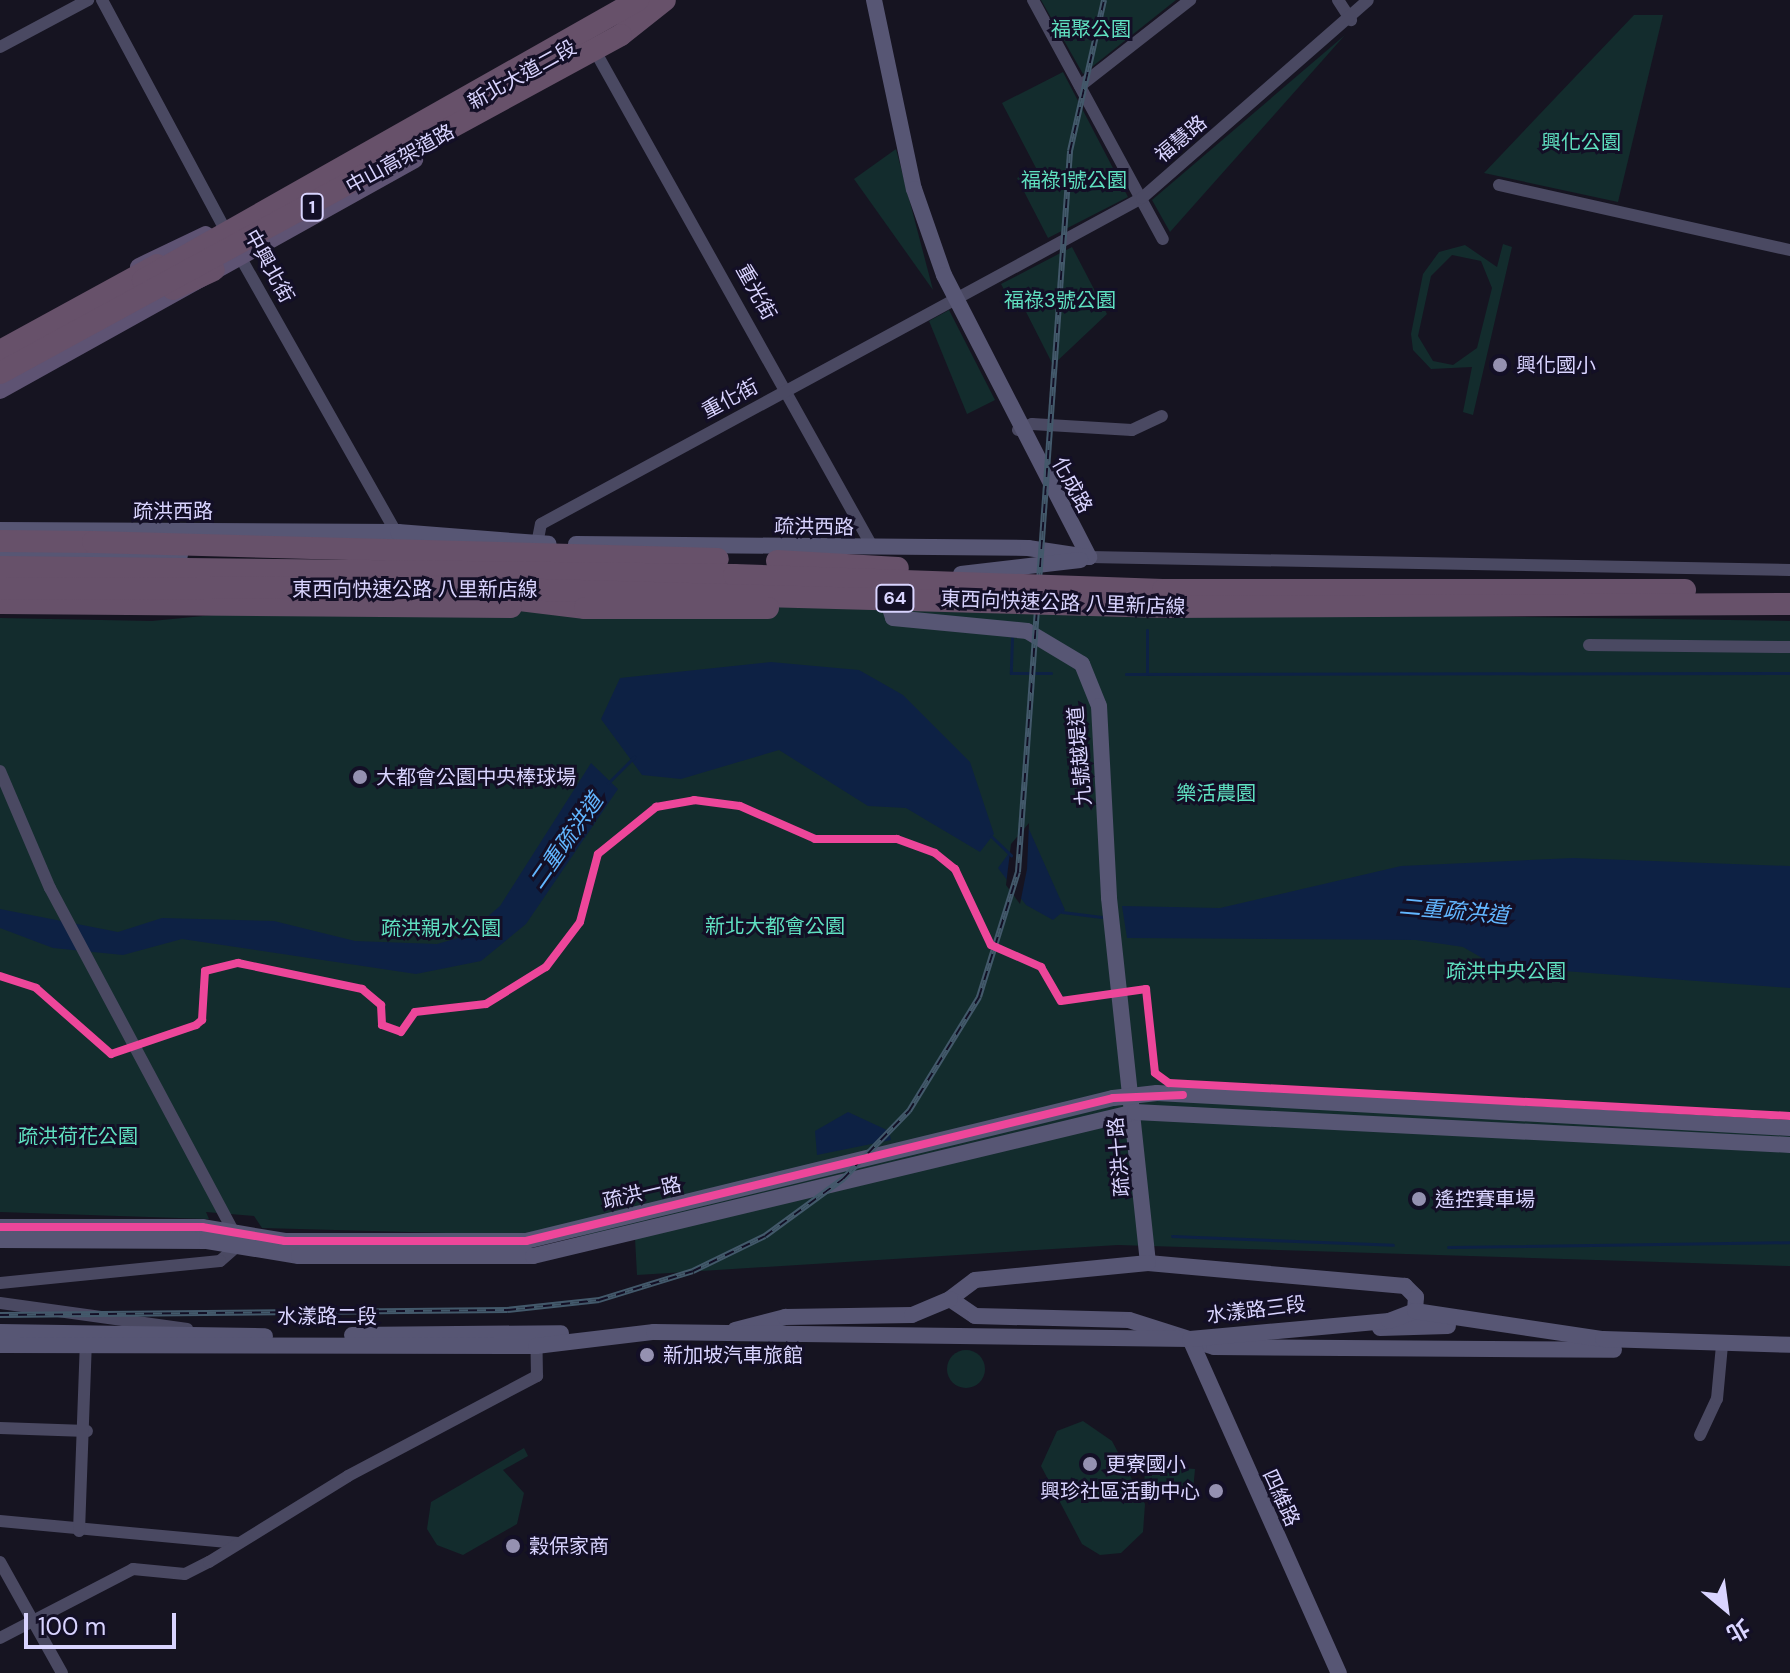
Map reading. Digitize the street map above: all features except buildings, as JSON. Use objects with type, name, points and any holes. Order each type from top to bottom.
[{"type":"highway","name":"中山高架道路","points":[[0,360],[638,0]]},
{"type":"highway","points":[[114,296],[512,85],[649,0]]},
{"type":"highway","name":"中山高架道路","points":[[0,373],[596,51],[665,0]]},
{"type":"highway","points":[[0,351],[201,238]]},
{"type":"highway","points":[[0,383],[214,270]]},
{"type":"highway","points":[[0,541],[866,564],[1014,585]]},
{"type":"highway","name":"東西向快速公路 八里新店線","points":[[0,567],[1014,585],[1790,591]]},
{"type":"highway","points":[[0,574],[390,583],[585,608]]},
{"type":"highway","name":"東西向快速公路 八里新店線","points":[[0,589],[455,587],[1024,605],[1442,608],[1790,604]]},
{"type":"highway","points":[[0,603],[585,608],[1216,620],[1380,617],[1442,608]]},
{"type":"main road","name":"新北大道二段","points":[[201,238],[627,0]]},
{"type":"main road","name":"新北大道二段","points":[[214,270],[599,58],[676,0]]},
{"type":"main road","name":"1","points":[[0,344],[201,238]]},
{"type":"main road","name":"1","points":[[0,390],[214,270]]},
{"type":"street","points":[[0,47],[88,0]]},
{"type":"street","name":"中興北街","points":[[102,0],[239,256],[398,532]]},
{"type":"street","name":"化成路","points":[[874,0],[914,189],[955,300],[1018,430],[1089,557]]},
{"type":"street","points":[[1033,0],[1163,239]]},
{"type":"street","points":[[1080,86],[1190,0]]},
{"type":"street","points":[[1338,0],[1351,20]]},
{"type":"street","name":"福慧路","points":[[955,300],[1142,198],[1351,20],[1368,0]]},
{"type":"street","name":"重光街","points":[[599,58],[788,390],[873,548]]},
{"type":"street","points":[[1499,185],[1790,250]]},
{"type":"street","name":"重化街","points":[[537,544],[541,524],[955,300]]},
{"type":"street","points":[[1018,430],[1032,424],[1132,430],[1162,416]]},
{"type":"street","name":"疏洪西路","points":[[0,530],[398,532],[537,544]]},
{"type":"street","points":[[397,551],[398,532]]},
{"type":"street","name":"疏洪西路","points":[[0,555],[397,551],[537,544],[1028,548],[1089,557]]},
{"type":"street","points":[[1089,557],[1548,569],[1790,570]]},
{"type":"street","name":"九號越堤道","points":[[1089,557],[1046,568],[891,579],[884,607],[909,622],[1027,631],[1082,664],[1099,706],[1114,954]]},
{"type":"street","points":[[1589,645],[1790,647]]},
{"type":"street","points":[[0,771],[69,923],[235,1241],[220,1261],[0,1283]]},
{"type":"street","name":"疏洪十路","points":[[1114,954],[1134,1104],[1148,1263]]},
{"type":"street","name":"疏洪一路","points":[[0,1227],[235,1241],[299,1256],[533,1256],[1134,1104],[1790,1128]]},
{"type":"street","name":"疏洪一路","points":[[1134,1104],[1790,1145]]},
{"type":"street","name":"疏洪一路","points":[[0,1240],[235,1241]]},
{"type":"street","points":[[722,1334],[785,1317],[912,1315],[950,1299],[975,1280],[1148,1263],[1405,1286],[1416,1297],[1415,1311]]},
{"type":"street","points":[[950,1299],[975,1316],[1129,1320],[1214,1347],[1722,1345],[1717,1399],[1700,1435]]},
{"type":"street","points":[[0,1303],[238,1336]]},
{"type":"street","name":"水漾路三段","points":[[722,1334],[1190,1339],[1359,1322],[1415,1311],[1460,1321],[1722,1345],[1790,1345]]},
{"type":"street","points":[[1359,1322],[1441,1329],[1460,1321]]},
{"type":"street","name":"水漾路二段","points":[[0,1332],[86,1340],[536,1340],[654,1332],[722,1334]]},
{"type":"street","name":"水漾路二段","points":[[0,1345],[238,1336],[536,1340]]},
{"type":"street","name":"四維路","points":[[1190,1339],[1339,1673]]},
{"type":"street","points":[[79,1531],[87,1431],[86,1340]]},
{"type":"street","points":[[0,1638],[133,1569],[185,1574],[537,1376],[536,1340]]},
{"type":"street","points":[[0,1428],[87,1431]]},
{"type":"street","points":[[0,1521],[79,1531],[238,1543]]},
{"type":"street","points":[[0,1562],[62,1673]]},
{"type":"green space","name":"福聚公園","points":[[1041,0],[1176,0],[1083,74]]},
{"type":"green space","name":"興化公園","points":[[1634,15],[1663,15],[1618,202],[1484,173]]},
{"type":"green space","points":[[1345,35],[1170,232],[1152,200]]},
{"type":"green space","name":"福祿1號公園","points":[[1063,72],[1128,197],[1048,238],[1017,178],[1036,168],[1002,103]]},
{"type":"green space","points":[[896,149],[933,290],[854,179]]},
{"type":"green space","points":[[1503,244],[1512,247],[1473,415],[1463,412],[1472,367],[1431,369],[1413,350],[1411,334],[1423,274],[1439,252],[1465,245],[1497,267]],"holes":[[[1452,255],[1481,261],[1492,288],[1477,348],[1453,365],[1433,361],[1418,336],[1431,276]]]},
{"type":"green space","name":"福祿3號公園","points":[[1072,247],[1107,314],[1053,365],[1020,300],[1009,299],[1001,284]]},
{"type":"green space","points":[[949,310],[995,400],[967,414],[929,321]]},
{"type":"green space","name":"新北大都會公園","points":[[367,600],[1790,621],[1790,1266],[1118,1245],[637,1275],[635,1238],[262,1228],[254,1216],[206,1212],[209,1219],[0,1212],[0,618],[152,621]]},
{"type":"green space","points":[[966,1350],[979,1356],[985,1369],[979,1382],[966,1388],[953,1382],[947,1369],[953,1356]]},
{"type":"green space","points":[[1083,1421],[1112,1441],[1145,1504],[1143,1532],[1121,1553],[1100,1555],[1082,1544],[1041,1466],[1057,1431]]},
{"type":"green space","points":[[524,1448],[528,1456],[503,1470],[524,1493],[517,1524],[463,1555],[437,1545],[427,1529],[431,1502]]},
{"type":"green space","points":[[1145,1465],[1195,1469],[1193,1491],[1144,1495]]},
{"type":"water","points":[[771,662],[859,670],[903,695],[970,762],[994,834],[980,852],[906,808],[868,806],[779,750],[681,779],[642,775],[601,719],[620,678]]},
{"type":"water","points":[[591,763],[618,789],[526,924],[481,961],[416,974],[182,939],[123,955],[53,948],[0,928],[0,909],[118,932],[162,918],[274,921],[355,941],[437,944],[465,936],[500,906]]},
{"type":"water","points":[[1028,827],[1065,910],[1053,920],[1026,905],[998,868]]},
{"type":"water","points":[[1573,858],[1790,866],[1790,988],[1496,966],[1463,947],[1416,940],[1127,938],[1122,906],[1220,908],[1401,866]]},
{"type":"water","points":[[848,1112],[889,1131],[891,1140],[817,1155],[815,1131]]},
{"type":"pier","points":[[1029,823],[1027,869],[1020,904],[1006,885],[1011,844]]},
{"type":"waterway","points":[[1147,630],[1147,674]]},
{"type":"waterway","points":[[1012,638],[1011,673],[1051,673]]},
{"type":"waterway","points":[[1126,674],[1790,673]]},
{"type":"waterway","name":"二重疏洪道","points":[[608,783],[634,757]]},
{"type":"waterway","name":"二重疏洪道","points":[[991,836],[1011,855]]},
{"type":"waterway","name":"二重疏洪道","points":[[1062,912],[1102,917]]},
{"type":"waterway","points":[[1172,1236],[1393,1245]]},
{"type":"waterway","points":[[1448,1247],[1790,1242]]},
{"type":"railway","points":[[0,1315],[507,1310],[599,1300],[693,1271],[765,1236],[843,1179],[909,1111],[979,997],[1018,872],[1070,151],[1104,0]]},
{"type":"cycle path","points":[[0,976],[36,988],[111,1054],[196,1025],[202,1020],[205,971],[238,963],[362,989],[381,1005],[382,1025],[401,1032],[415,1012],[486,1004],[546,967],[580,922],[598,854],[656,807],[694,800],[740,806],[815,839],[897,839],[935,853],[955,869],[991,945],[1041,967],[1061,1001],[1146,989],[1155,1073],[1169,1083],[1790,1116]]},
{"type":"cycle path","points":[[0,1227],[202,1227],[285,1241],[526,1241],[1113,1098],[1183,1095]]},
{"type":"place","name":"興化國小","points":[[1500,365]]},
{"type":"place","name":"大都會公園中央棒球場","points":[[360,777]]},
{"type":"place","name":"遙控賽車場","points":[[1419,1199]]},
{"type":"place","name":"新加坡汽車旅館","points":[[647,1355]]},
{"type":"place","name":"更寮國小","points":[[1090,1464]]},
{"type":"place","name":"興珍社區活動中心","points":[[1216,1491]]},
{"type":"place","name":"穀保家商","points":[[513,1546]]},
{"type":"park label","name":"樂活農園","points":[[1216,793]]},
{"type":"park label","name":"疏洪親水公園","points":[[441,928]]},
{"type":"park label","name":"疏洪中央公園","points":[[1506,971]]},
{"type":"park label","name":"疏洪荷花公園","points":[[78,1136]]}]
